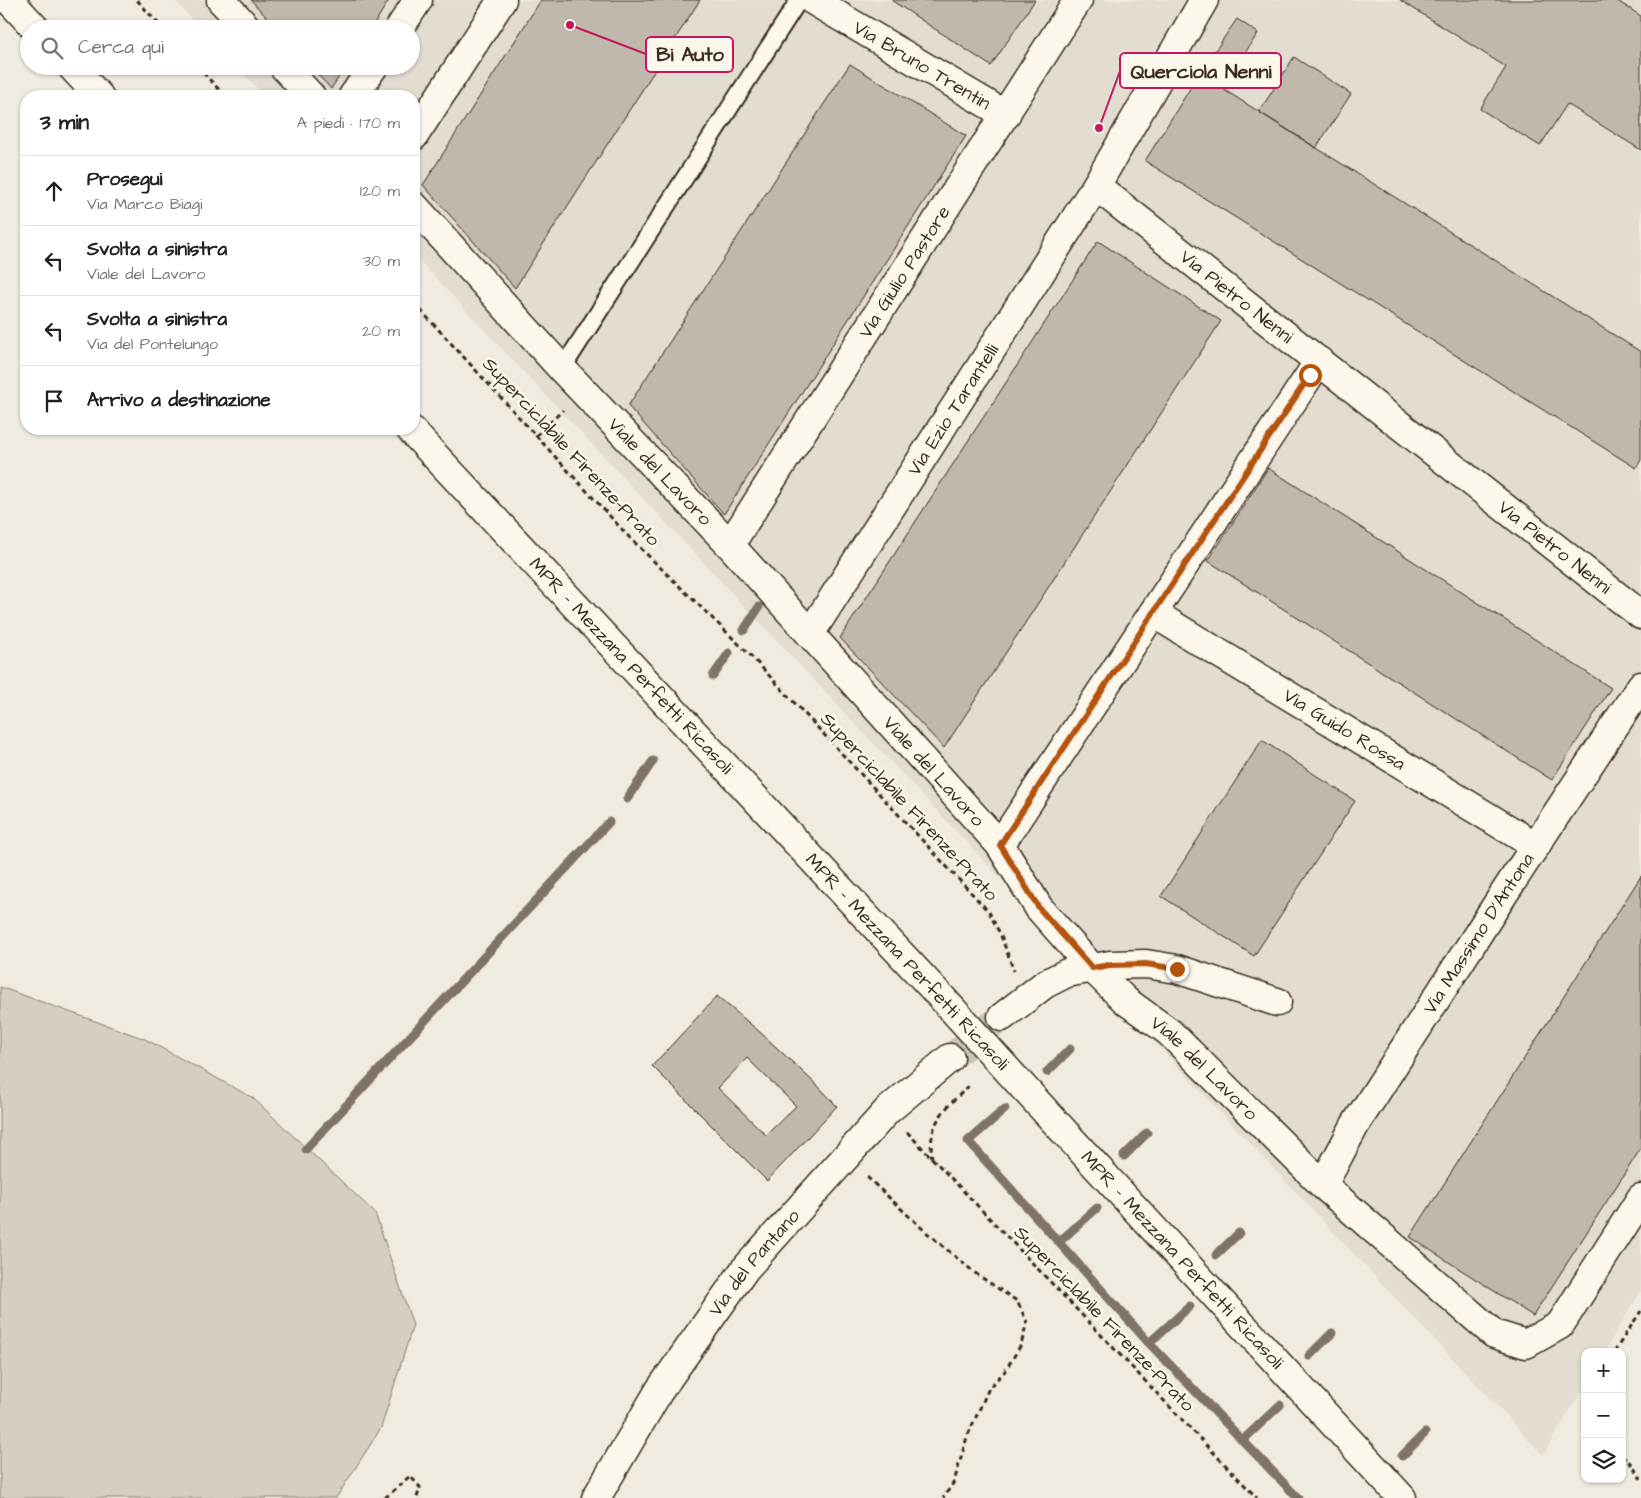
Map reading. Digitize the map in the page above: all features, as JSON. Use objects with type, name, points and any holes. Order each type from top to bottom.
[{"type":"street","points":[[9,0],[28,20]]},
{"type":"street","points":[[221,0],[240,20]]},
{"type":"street","points":[[405,20],[418,0]]},
{"type":"street","points":[[420,127],[502,0]]},
{"type":"street","name":"Via Bruno Trentin","points":[[812,0],[1006,115]]},
{"type":"street","name":"Via Giulio Pastore","points":[[730,545],[1078,0]]},
{"type":"street","points":[[1096,186],[1204,0]]},
{"type":"street","points":[[79,75],[93,90]]},
{"type":"street","points":[[291,75],[305,90]]},
{"type":"street","points":[[357,90],[368,75]]},
{"type":"street","name":"Via Pietro Nenni","points":[[1096,186],[1641,614]]},
{"type":"street","name":"Via Ezio Tarantelli","points":[[810,634],[1096,186]]},
{"type":"street","name":"Viale del Lavoro","points":[[420,213],[562,369],[730,545],[1000,845],[1039,908],[1092,968],[1126,1001],[1169,1032],[1323,1185],[1494,1334],[1526,1344],[1560,1325],[1641,1198]]},
{"type":"street","points":[[1000,845],[1319,361]]},
{"type":"street","name":"MPR - Mezzana Perfetti Ricasoli","points":[[416,435],[942,998],[1402,1498]]},
{"type":"street","name":"Via Guido Rossa","points":[[1153,613],[1536,846]]},
{"type":"street","name":"Via Massimo D'Antona","points":[[1323,1185],[1356,1125],[1641,686]]},
{"type":"street","points":[[1002,1016],[1029,994],[1067,973],[1110,965],[1146,964],[1177,969],[1277,1002]]},
{"type":"street","name":"Via del Pantano","points":[[596,1498],[659,1391],[745,1270],[887,1111],[950,1058]]},
{"type":"lane","points":[[562,369],[799,0]]},
{"type":"path","points":[[137,0],[155,20]]},
{"type":"path","points":[[206,75],[220,90]]},
{"type":"path","name":"Superciclabile Firenze-Prato","points":[[420,309],[629,537],[751,656],[988,912],[1001,936],[1016,978],[1029,994]]},
{"type":"path","points":[[536,436],[584,391]]},
{"type":"path","points":[[932,1159],[930,1146],[936,1121],[944,1110],[970,1084]]},
{"type":"path","name":"Superciclabile Firenze-Prato","points":[[887,1111],[1257,1498]]},
{"type":"path","points":[[845,1159],[882,1189],[926,1232],[975,1273],[1017,1301],[1027,1322],[1021,1345],[1005,1371],[989,1388],[967,1437],[954,1482],[943,1498]]},
{"type":"path","points":[[1617,1348],[1641,1310]]},
{"type":"path","points":[[1626,1459],[1641,1478]]},
{"type":"path","points":[[386,1498],[410,1476],[420,1487],[417,1498]]},
{"type":"shaded area","points":[[174,0],[1641,0],[1641,1291],[1606,1348],[1581,1348],[1581,1392],[1543,1455],[420,261],[420,90],[258,90],[244,75],[420,75],[420,20],[193,20]]},
{"type":"shaded area","points":[[0,987],[145,1039],[253,1098],[375,1213],[413,1325],[381,1428],[336,1498],[0,1498]]},
{"type":"building","points":[[251,0],[389,0],[377,20],[269,20]]},
{"type":"building","points":[[541,0],[700,0],[515,288],[423,185]]},
{"type":"building","points":[[891,0],[1035,0],[991,66]]},
{"type":"building","points":[[1400,0],[1616,0],[1641,16],[1641,150],[1567,104],[1540,146],[1480,109],[1506,67]]},
{"type":"building","points":[[1237,19],[1258,33],[1222,88],[1199,74]]},
{"type":"building","points":[[1294,57],[1351,94],[1316,148],[1259,112]]},
{"type":"building","points":[[850,64],[966,136],[724,514],[628,406]]},
{"type":"building","points":[[1199,74],[1641,352],[1641,460],[1636,468],[1145,161]]},
{"type":"building","points":[[318,75],[340,75],[331,89]]},
{"type":"building","points":[[1098,241],[1221,321],[944,748],[840,638]]},
{"type":"building","points":[[1268,468],[1611,688],[1552,780],[1208,561]]},
{"type":"building","points":[[1262,740],[1355,801],[1254,956],[1161,896]]},
{"type":"building","points":[[1641,876],[1641,1148],[1533,1316],[1410,1237]]},
{"type":"building","points":[[717,996],[761,1033],[837,1106],[767,1181],[652,1066]],"holes":[[[747,1058],[796,1106],[766,1135],[718,1088]]]},
{"type":"waterway","points":[[744,630],[759,607]]},
{"type":"waterway","points":[[713,676],[729,653]]},
{"type":"waterway","points":[[627,799],[653,761]]},
{"type":"waterway","points":[[306,1149],[609,822]]},
{"type":"waterway","points":[[1047,1072],[1070,1049]]},
{"type":"waterway","points":[[1005,1109],[968,1141],[1149,1343],[1298,1498]]},
{"type":"waterway","points":[[1124,1156],[1147,1133]]},
{"type":"waterway","points":[[1059,1242],[1097,1208]]},
{"type":"waterway","points":[[1216,1255],[1239,1233]]},
{"type":"waterway","points":[[1149,1343],[1190,1306]]},
{"type":"waterway","points":[[1309,1356],[1332,1333]]},
{"type":"waterway","points":[[1243,1440],[1280,1405]]},
{"type":"waterway","points":[[1402,1456],[1425,1433]]},
{"type":"tunnel","points":[[950,1058],[1002,1017]]},
{"type":"place","name":"Bi Auto","points":[[570,25]]},
{"type":"place","name":"Querciola Nenni","points":[[1099,128]]},
{"type":"route","points":[[1177,969],[1146,964],[1110,965],[1092,968],[1039,908],[1000,845],[1310,375]]}]
